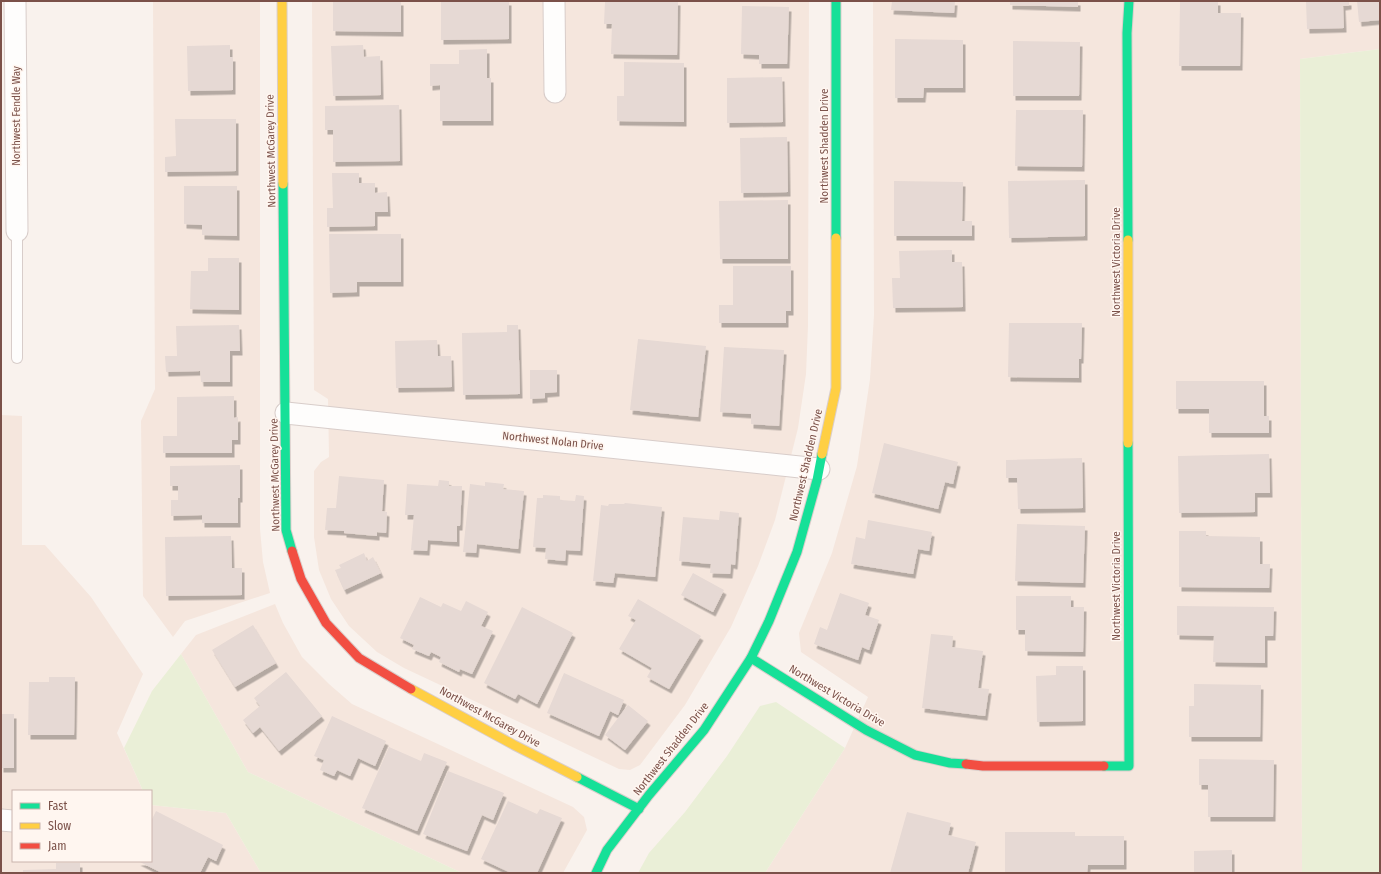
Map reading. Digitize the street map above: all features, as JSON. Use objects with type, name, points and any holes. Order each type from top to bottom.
[{"type":"street","name":"Northwest Fendle Way","points":[[15,1],[17,231]]},
{"type":"street","name":"Northwest McGarey Drive","points":[[282,1],[286,530],[301,579],[326,623],[359,658],[392,678],[514,745],[639,809]]},
{"type":"street","points":[[554,1],[555,92]]},
{"type":"street","name":"Northwest Shadden Drive","points":[[596,873],[607,850],[704,730],[751,658],[769,621],[797,552],[819,469],[836,388],[836,1]]},
{"type":"street","name":"Northwest Victoria Drive","points":[[751,658],[866,730],[915,755],[950,763],[983,766],[1129,766],[1127,33],[1129,1]]},
{"type":"street","name":"Northwest Nolan Drive","points":[[286,413],[819,469]]},
{"type":"street","points":[[1,820],[12,821]]},
{"type":"lane","points":[[17,231],[18,358]]},
{"type":"shaded area","points":[[153,1],[260,1],[260,529],[263,562],[270,593],[185,621],[173,637],[143,596],[141,421],[155,389]]},
{"type":"shaded area","points":[[312,1],[809,1],[808,326],[806,374],[798,428],[775,520],[758,566],[731,627],[685,705],[640,765],[630,770],[619,769],[404,668],[377,652],[349,626],[331,599],[319,570],[314,537],[314,471],[321,462],[329,457],[328,399],[314,390]]},
{"type":"shaded area","points":[[873,1],[1380,1],[1380,49],[1300,59],[1302,873],[765,873],[845,748],[868,697],[801,652],[799,633],[832,553],[857,466],[870,379],[874,315]]},
{"type":"shaded area","points":[[1,415],[22,416],[22,545],[45,545],[91,597],[143,674],[117,733],[143,790],[12,790],[12,862],[152,862],[152,805],[226,813],[261,873],[1,873]]},
{"type":"shaded area","points":[[275,604],[283,623],[302,657],[352,704],[573,807],[584,817],[587,830],[563,873],[462,873],[248,772],[181,654],[196,635]]},
{"type":"green space","points":[[1380,49],[1380,873],[1302,873],[1300,59]]},
{"type":"green space","points":[[181,654],[248,772],[462,873],[261,873],[226,813],[152,805],[152,790],[143,790],[124,748],[152,691]]},
{"type":"green space","points":[[776,702],[845,748],[765,873],[638,873],[649,853],[685,812],[727,756],[760,706]]},
{"type":"building","points":[[333,1],[401,1],[401,32],[333,31]]},
{"type":"building","points":[[441,1],[509,1],[509,39],[441,40]]},
{"type":"building","points":[[605,1],[678,1],[677,55],[611,54],[612,24],[604,24]]},
{"type":"building","points":[[892,1],[955,1],[954,13],[891,10]]},
{"type":"building","points":[[1010,1],[1078,1],[1078,7],[1010,5]]},
{"type":"building","points":[[1180,1],[1218,1],[1218,13],[1241,13],[1240,66],[1179,66]]},
{"type":"building","points":[[1306,1],[1349,1],[1349,5],[1343,6],[1344,28],[1307,29]]},
{"type":"building","points":[[1357,1],[1380,1],[1380,20],[1359,22]]},
{"type":"building","points":[[742,6],[789,7],[787,64],[759,64],[759,55],[741,54]]},
{"type":"building","points":[[895,39],[963,40],[963,88],[924,88],[923,98],[895,98]]},
{"type":"building","points":[[1013,41],[1080,42],[1079,96],[1013,96]]},
{"type":"building","points":[[230,45],[230,57],[233,57],[233,90],[188,91],[187,46]]},
{"type":"building","points":[[363,45],[364,57],[380,56],[381,95],[333,96],[331,46]]},
{"type":"building","points":[[487,49],[487,78],[491,78],[491,121],[440,121],[440,85],[430,86],[430,64],[459,64],[459,50]]},
{"type":"building","points":[[624,62],[684,63],[684,122],[617,121],[617,96],[624,96]]},
{"type":"building","points":[[782,77],[783,122],[727,123],[727,78]]},
{"type":"building","points":[[399,105],[400,161],[333,162],[333,130],[325,130],[325,106]]},
{"type":"building","points":[[1016,110],[1083,110],[1082,167],[1015,166]]},
{"type":"building","points":[[175,119],[236,119],[236,171],[165,172],[165,157],[176,156]]},
{"type":"building","points":[[787,137],[788,192],[741,193],[740,138]]},
{"type":"building","points":[[332,173],[359,173],[359,183],[375,183],[375,193],[387,192],[388,212],[375,212],[375,226],[327,227],[327,208],[333,208]]},
{"type":"building","points":[[1085,180],[1085,236],[1009,238],[1008,181]]},
{"type":"building","points":[[894,181],[963,182],[962,221],[972,221],[972,236],[894,236]]},
{"type":"building","points":[[184,186],[237,186],[237,236],[202,235],[202,225],[184,224]]},
{"type":"building","points":[[788,200],[788,259],[720,259],[719,201]]},
{"type":"building","points":[[329,234],[401,234],[401,282],[357,282],[357,292],[330,293]]},
{"type":"building","points":[[952,250],[952,262],[962,262],[963,307],[893,308],[892,278],[900,278],[899,251]]},
{"type":"building","points":[[208,258],[239,258],[239,310],[190,309],[191,271],[208,271]]},
{"type":"building","points":[[733,266],[791,266],[791,311],[786,311],[786,323],[719,323],[719,305],[733,305]]},
{"type":"building","points":[[1009,323],[1082,323],[1079,378],[1008,377]]},
{"type":"building","points":[[239,325],[240,351],[230,351],[230,382],[201,382],[200,371],[166,372],[165,356],[177,356],[176,326]]},
{"type":"building","points":[[507,325],[518,325],[520,394],[463,395],[462,333],[507,332]]},
{"type":"building","points":[[638,339],[706,346],[698,417],[630,410]]},
{"type":"building","points":[[437,340],[438,356],[451,356],[452,387],[396,388],[395,341]]},
{"type":"building","points":[[724,347],[784,350],[779,426],[751,424],[751,414],[720,412]]},
{"type":"building","points":[[530,370],[557,370],[557,392],[545,393],[545,398],[530,399]]},
{"type":"building","points":[[1176,381],[1264,381],[1264,416],[1269,416],[1269,433],[1209,433],[1209,409],[1176,409]]},
{"type":"building","points":[[234,396],[234,418],[238,417],[238,440],[232,440],[232,453],[163,453],[163,436],[177,436],[177,397]]},
{"type":"building","points":[[884,443],[958,462],[953,484],[945,482],[938,509],[872,493]]},
{"type":"building","points":[[1269,454],[1270,493],[1255,493],[1255,512],[1179,513],[1178,456]]},
{"type":"building","points":[[1082,458],[1083,508],[1018,509],[1017,478],[1006,478],[1006,460]]},
{"type":"building","points":[[240,465],[238,523],[202,523],[202,515],[171,516],[171,500],[178,500],[178,486],[170,486],[170,466]]},
{"type":"building","points":[[339,476],[384,480],[382,511],[387,512],[386,533],[377,532],[377,536],[325,530],[327,508],[336,508]]},
{"type":"building","points":[[439,480],[449,481],[449,486],[462,486],[460,526],[457,526],[457,542],[428,540],[427,551],[411,550],[414,515],[405,515],[407,484],[438,486]]},
{"type":"building","points":[[485,482],[504,484],[503,489],[524,491],[518,549],[477,544],[476,553],[463,552],[470,484],[485,486]]},
{"type":"building","points":[[543,495],[560,496],[560,500],[575,501],[576,495],[584,496],[580,551],[566,550],[565,561],[545,559],[546,548],[533,547],[537,498],[543,498]]},
{"type":"building","points":[[625,503],[662,507],[655,577],[615,573],[613,583],[593,581],[601,505],[608,506],[609,504]]},
{"type":"building","points":[[720,511],[739,513],[735,565],[731,564],[730,574],[710,573],[711,564],[679,561],[683,517],[719,520]]},
{"type":"building","points":[[868,520],[932,532],[929,551],[918,549],[913,574],[851,564],[856,537],[865,539]]},
{"type":"building","points":[[1017,524],[1085,526],[1083,583],[1015,581]]},
{"type":"building","points":[[1179,531],[1206,531],[1206,536],[1260,537],[1260,564],[1270,564],[1269,588],[1179,587]]},
{"type":"building","points":[[231,536],[232,568],[242,568],[242,595],[166,596],[165,537]]},
{"type":"building","points":[[364,553],[367,561],[373,557],[381,573],[344,590],[335,570],[341,568],[339,565]]},
{"type":"building","points":[[693,573],[724,590],[713,612],[681,595]]},
{"type":"building","points":[[840,593],[869,603],[865,615],[879,620],[869,650],[862,647],[858,660],[814,644],[820,627],[827,630]]},
{"type":"building","points":[[1016,596],[1071,596],[1071,607],[1084,607],[1083,652],[1025,651],[1025,630],[1016,630]]},
{"type":"building","points":[[420,597],[441,607],[443,603],[461,611],[466,601],[488,612],[481,626],[493,631],[472,674],[460,669],[459,672],[439,662],[441,657],[431,652],[429,656],[412,649],[414,645],[400,638]]},
{"type":"building","points":[[638,599],[701,636],[669,689],[647,677],[652,668],[619,649],[636,620],[628,616]]},
{"type":"building","points":[[1177,606],[1274,607],[1273,636],[1265,636],[1265,663],[1213,662],[1214,636],[1177,635]]},
{"type":"building","points":[[522,607],[573,633],[537,704],[518,694],[515,699],[484,683]]},
{"type":"building","points":[[253,625],[276,663],[235,687],[212,650]]},
{"type":"building","points":[[931,634],[953,636],[952,647],[983,651],[978,688],[989,689],[985,716],[922,708]]},
{"type":"building","points":[[1056,666],[1083,666],[1083,721],[1037,722],[1036,676],[1056,675]]},
{"type":"building","points":[[286,672],[322,716],[279,751],[260,727],[253,733],[243,720],[260,706],[254,698]]},
{"type":"building","points":[[564,673],[624,700],[618,715],[610,711],[599,736],[547,713]]},
{"type":"building","points":[[49,677],[75,677],[74,735],[28,735],[29,682],[49,682]]},
{"type":"building","points":[[1194,684],[1261,685],[1260,737],[1189,737],[1189,706],[1194,706]]},
{"type":"building","points":[[628,705],[648,721],[625,750],[605,735]]},
{"type":"building","points":[[1,714],[14,714],[14,768],[1,768]]},
{"type":"building","points":[[332,716],[386,741],[375,766],[358,758],[350,776],[337,770],[334,776],[320,770],[324,760],[314,756]]},
{"type":"building","points":[[389,747],[421,761],[424,753],[447,762],[417,831],[362,808]]},
{"type":"building","points":[[1199,759],[1274,760],[1273,817],[1208,817],[1208,785],[1199,785]]},
{"type":"building","points":[[448,771],[504,793],[493,820],[482,815],[467,851],[423,834]]},
{"type":"building","points":[[508,801],[537,814],[540,809],[562,818],[537,873],[511,873],[481,859]]},
{"type":"building","points":[[156,811],[223,845],[216,861],[208,857],[200,873],[162,873],[140,862],[152,862],[152,819]]},
{"type":"building","points":[[907,812],[951,823],[948,835],[976,842],[968,873],[890,873]]},
{"type":"building","points":[[1005,832],[1075,832],[1075,836],[1124,836],[1124,865],[1088,865],[1087,873],[1005,873]]},
{"type":"building","points":[[1232,850],[1232,873],[1194,873],[1194,851]]},
{"type":"building","points":[[56,863],[80,863],[80,873],[23,873],[23,870],[56,869]]},
{"type":"traffic: fast","points":[[836,1],[836,238]]},
{"type":"traffic: fast","points":[[1128,240],[1127,33],[1129,1]]},
{"type":"traffic: fast","points":[[283,184],[286,530],[292,551]]},
{"type":"traffic: fast","points":[[1104,766],[1129,766],[1128,443]]},
{"type":"traffic: fast","points":[[596,873],[607,850],[649,795],[704,730],[751,658],[769,621],[797,552],[817,480],[822,454]]},
{"type":"traffic: fast","points":[[751,658],[866,730],[915,755],[950,763],[966,764]]},
{"type":"traffic: fast","points":[[577,777],[639,809]]},
{"type":"traffic: slow","points":[[282,1],[283,184]]},
{"type":"traffic: slow","points":[[822,454],[836,388],[836,238]]},
{"type":"traffic: slow","points":[[1128,240],[1128,443]]},
{"type":"traffic: slow","points":[[411,689],[514,745],[577,777]]},
{"type":"traffic: jam","points":[[292,551],[301,579],[326,623],[359,658],[411,689]]},
{"type":"traffic: jam","points":[[966,764],[983,766],[1104,766]]}]
